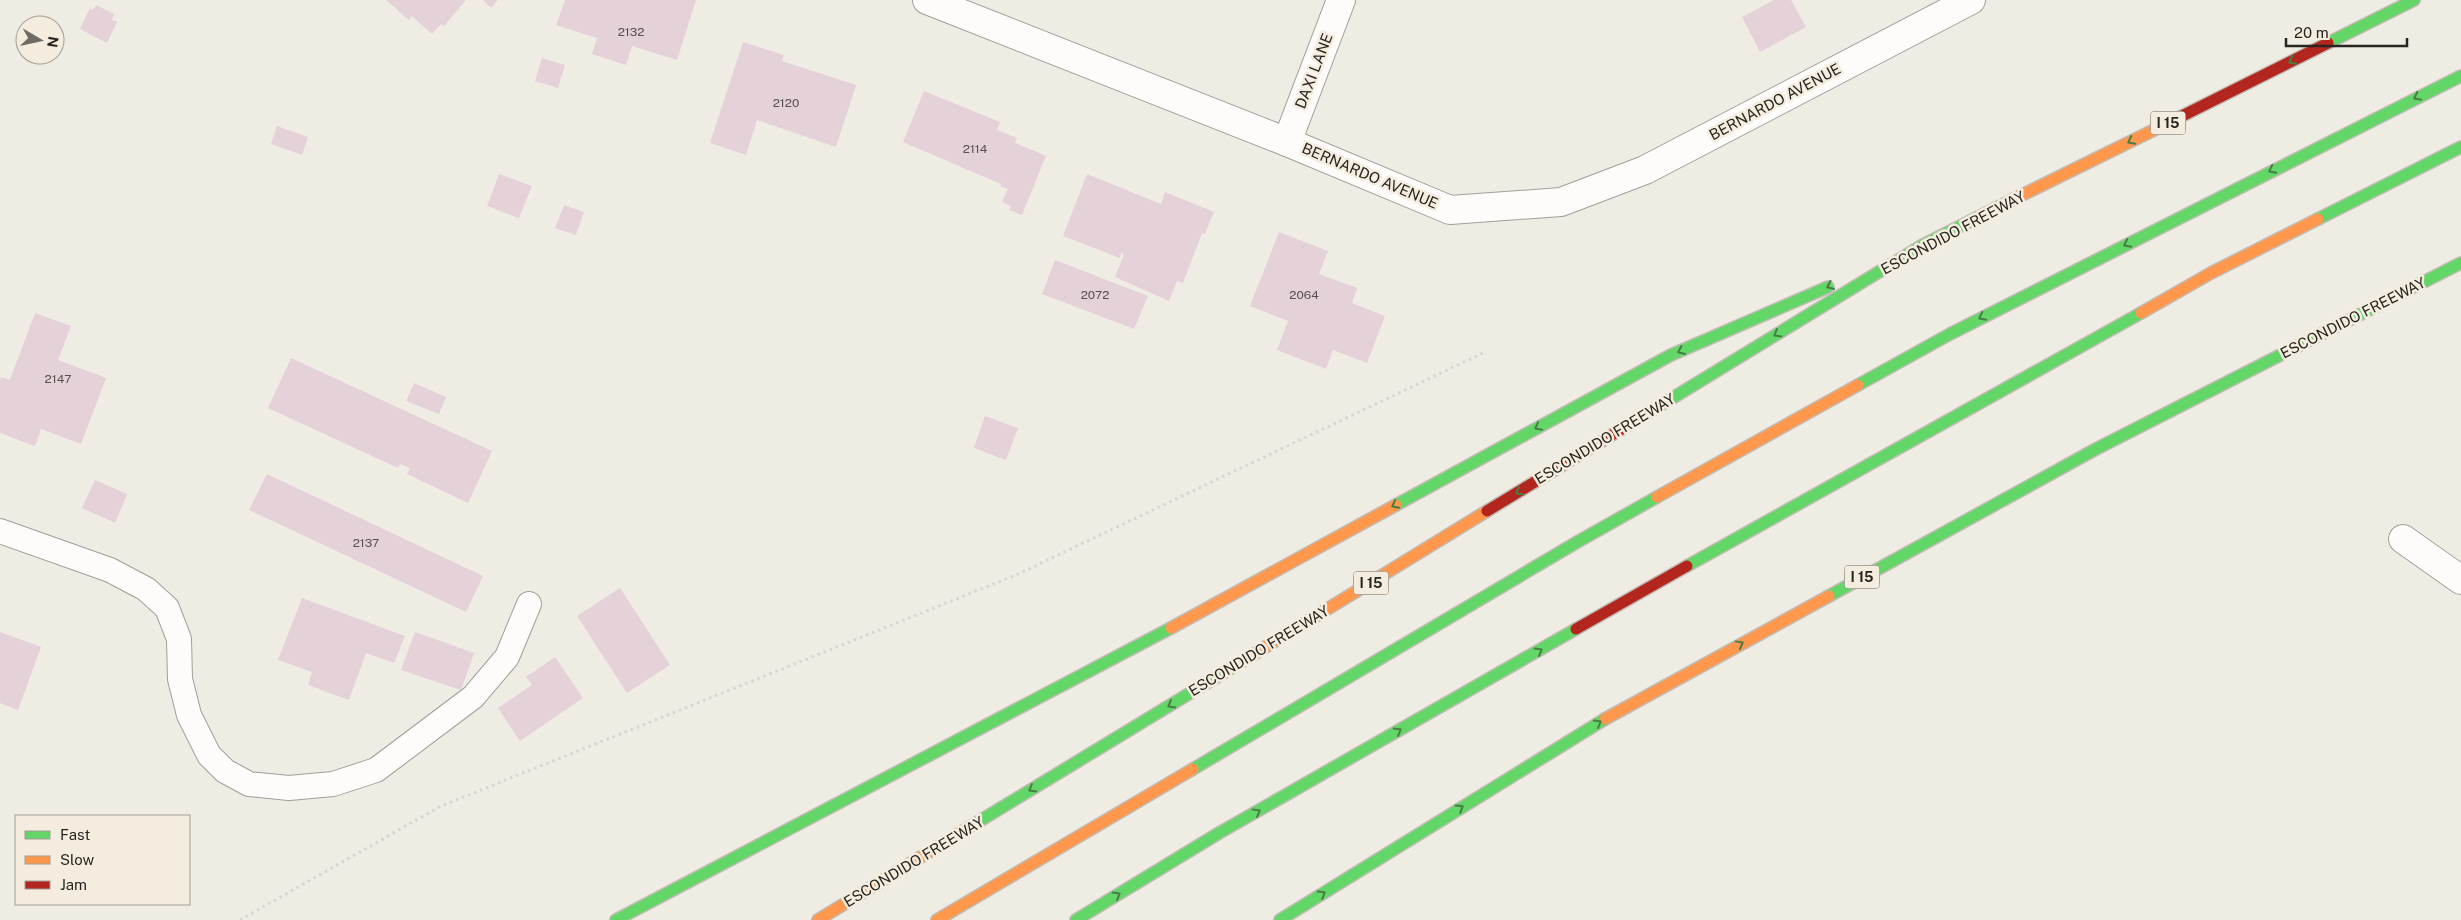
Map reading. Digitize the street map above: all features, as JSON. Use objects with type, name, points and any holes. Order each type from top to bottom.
[{"type":"highway","name":"ESCONDIDO FREEWAY","points":[[818,920],[1923,245],[2414,0]]},
{"type":"highway","points":[[937,920],[1579,541],[1950,334],[2461,76]]},
{"type":"highway","points":[[1076,920],[1227,828],[1777,515],[2052,364],[2211,273],[2461,148]]},
{"type":"highway","points":[[616,920],[1120,656],[1671,355],[1923,245]]},
{"type":"highway","name":"ESCONDIDO FREEWAY","points":[[1280,920],[1602,720],[2096,449],[2461,264]]},
{"type":"street","name":"BERNARDO AVENUE","points":[[928,0],[1287,142],[1450,210],[1561,202],[1645,170],[1971,0]]},
{"type":"street","name":"DAXI LANE","points":[[1287,142],[1341,0]]},
{"type":"street","points":[[2403,539],[2461,580]]},
{"type":"lane","points":[[0,531],[110,570],[146,589],[167,608],[179,639],[180,680],[189,715],[209,755],[225,771],[249,784],[289,788],[333,784],[376,770],[473,697],[507,657],[529,604]]},
{"type":"path","points":[[240,920],[441,806],[1016,575],[1483,353]]},
{"type":"building","points":[[386,0],[466,0],[444,26],[441,24],[432,34],[412,16],[409,20]]},
{"type":"building","points":[[483,0],[498,0],[491,8]]},
{"type":"building","points":[[565,0],[696,0],[677,60],[632,46],[626,65],[592,54],[597,38],[556,25]]},
{"type":"building","points":[[1774,0],[1791,0],[1806,27],[1760,52],[1742,17]]},
{"type":"building","points":[[96,5],[114,14],[112,20],[117,22],[107,43],[80,29],[90,8],[93,10]]},
{"type":"building","points":[[743,42],[784,55],[782,61],[856,85],[836,147],[757,120],[746,155],[710,143]]},
{"type":"building","points":[[542,58],[565,65],[558,88],[535,81]]},
{"type":"building","points":[[924,91],[1000,122],[997,130],[1017,138],[1015,143],[1046,156],[1022,215],[1009,210],[1011,206],[1002,202],[1008,189],[1000,186],[1001,184],[903,142]]},
{"type":"building","points":[[277,126],[308,137],[302,155],[271,144]]},
{"type":"building","points":[[499,174],[532,186],[519,218],[487,206]]},
{"type":"building","points":[[1087,174],[1161,204],[1165,192],[1214,212],[1205,234],[1202,233],[1183,283],[1177,281],[1169,301],[1115,277],[1124,254],[1121,253],[1120,258],[1063,236]]},
{"type":"building","points":[[564,205],[584,212],[576,235],[555,228]]},
{"type":"building","points":[[1279,232],[1328,251],[1319,274],[1357,288],[1352,303],[1385,316],[1367,363],[1333,350],[1326,369],[1277,350],[1288,321],[1250,306]]},
{"type":"building","points":[[1055,260],[1148,296],[1134,329],[1042,294]]},
{"type":"building","points":[[35,313],[71,326],[58,360],[106,378],[81,444],[41,429],[35,446],[0,433],[1,377],[10,380]]},
{"type":"building","points":[[291,358],[492,451],[468,503],[407,474],[410,468],[400,464],[398,468],[268,408]]},
{"type":"building","points":[[414,383],[446,397],[439,414],[406,401]]},
{"type":"building","points":[[985,416],[1018,428],[1006,460],[974,448]]},
{"type":"building","points":[[267,474],[483,576],[466,612],[249,510]]},
{"type":"building","points":[[95,480],[127,494],[115,523],[82,508]]},
{"type":"building","points":[[620,588],[670,665],[627,693],[577,616]]},
{"type":"building","points":[[302,598],[405,636],[394,663],[366,653],[349,700],[308,685],[312,672],[278,660]]},
{"type":"building","points":[[0,632],[41,647],[18,710],[0,703]]},
{"type":"building","points":[[415,632],[474,653],[461,690],[401,670]]},
{"type":"building","points":[[555,657],[583,698],[520,741],[498,708],[532,685],[526,677]]},
{"type":"traffic: fast","points":[[2328,43],[2414,0]]},
{"type":"traffic: fast","points":[[1858,385],[1950,334],[2461,76]]},
{"type":"traffic: fast","points":[[2318,219],[2461,147]]},
{"type":"traffic: fast","points":[[1643,416],[1923,245],[2014,199]]},
{"type":"traffic: fast","points":[[1829,596],[2096,449],[2461,263]]},
{"type":"traffic: fast","points":[[1396,505],[1671,355],[1828,287]]},
{"type":"traffic: fast","points":[[1687,566],[2141,313]]},
{"type":"traffic: fast","points":[[1193,769],[1657,497]]},
{"type":"traffic: fast","points":[[616,920],[1171,628]]},
{"type":"traffic: fast","points":[[1076,920],[1219,833],[1576,629]]},
{"type":"traffic: fast","points":[[968,828],[1233,667]]},
{"type":"traffic: fast","points":[[1280,920],[1605,719]]},
{"type":"traffic: slow","points":[[2014,199],[2160,127]]},
{"type":"traffic: slow","points":[[2141,313],[2211,273],[2318,219]]},
{"type":"traffic: slow","points":[[1657,497],[1858,385]]},
{"type":"traffic: slow","points":[[1171,628],[1396,505]]},
{"type":"traffic: slow","points":[[1233,667],[1487,511]]},
{"type":"traffic: slow","points":[[1605,719],[1829,596]]},
{"type":"traffic: slow","points":[[937,920],[1193,769]]},
{"type":"traffic: slow","points":[[818,920],[968,828]]},
{"type":"traffic: jam","points":[[2160,127],[2328,43]]},
{"type":"traffic: jam","points":[[1487,511],[1643,416]]},
{"type":"traffic: jam","points":[[1576,629],[1687,566]]}]
